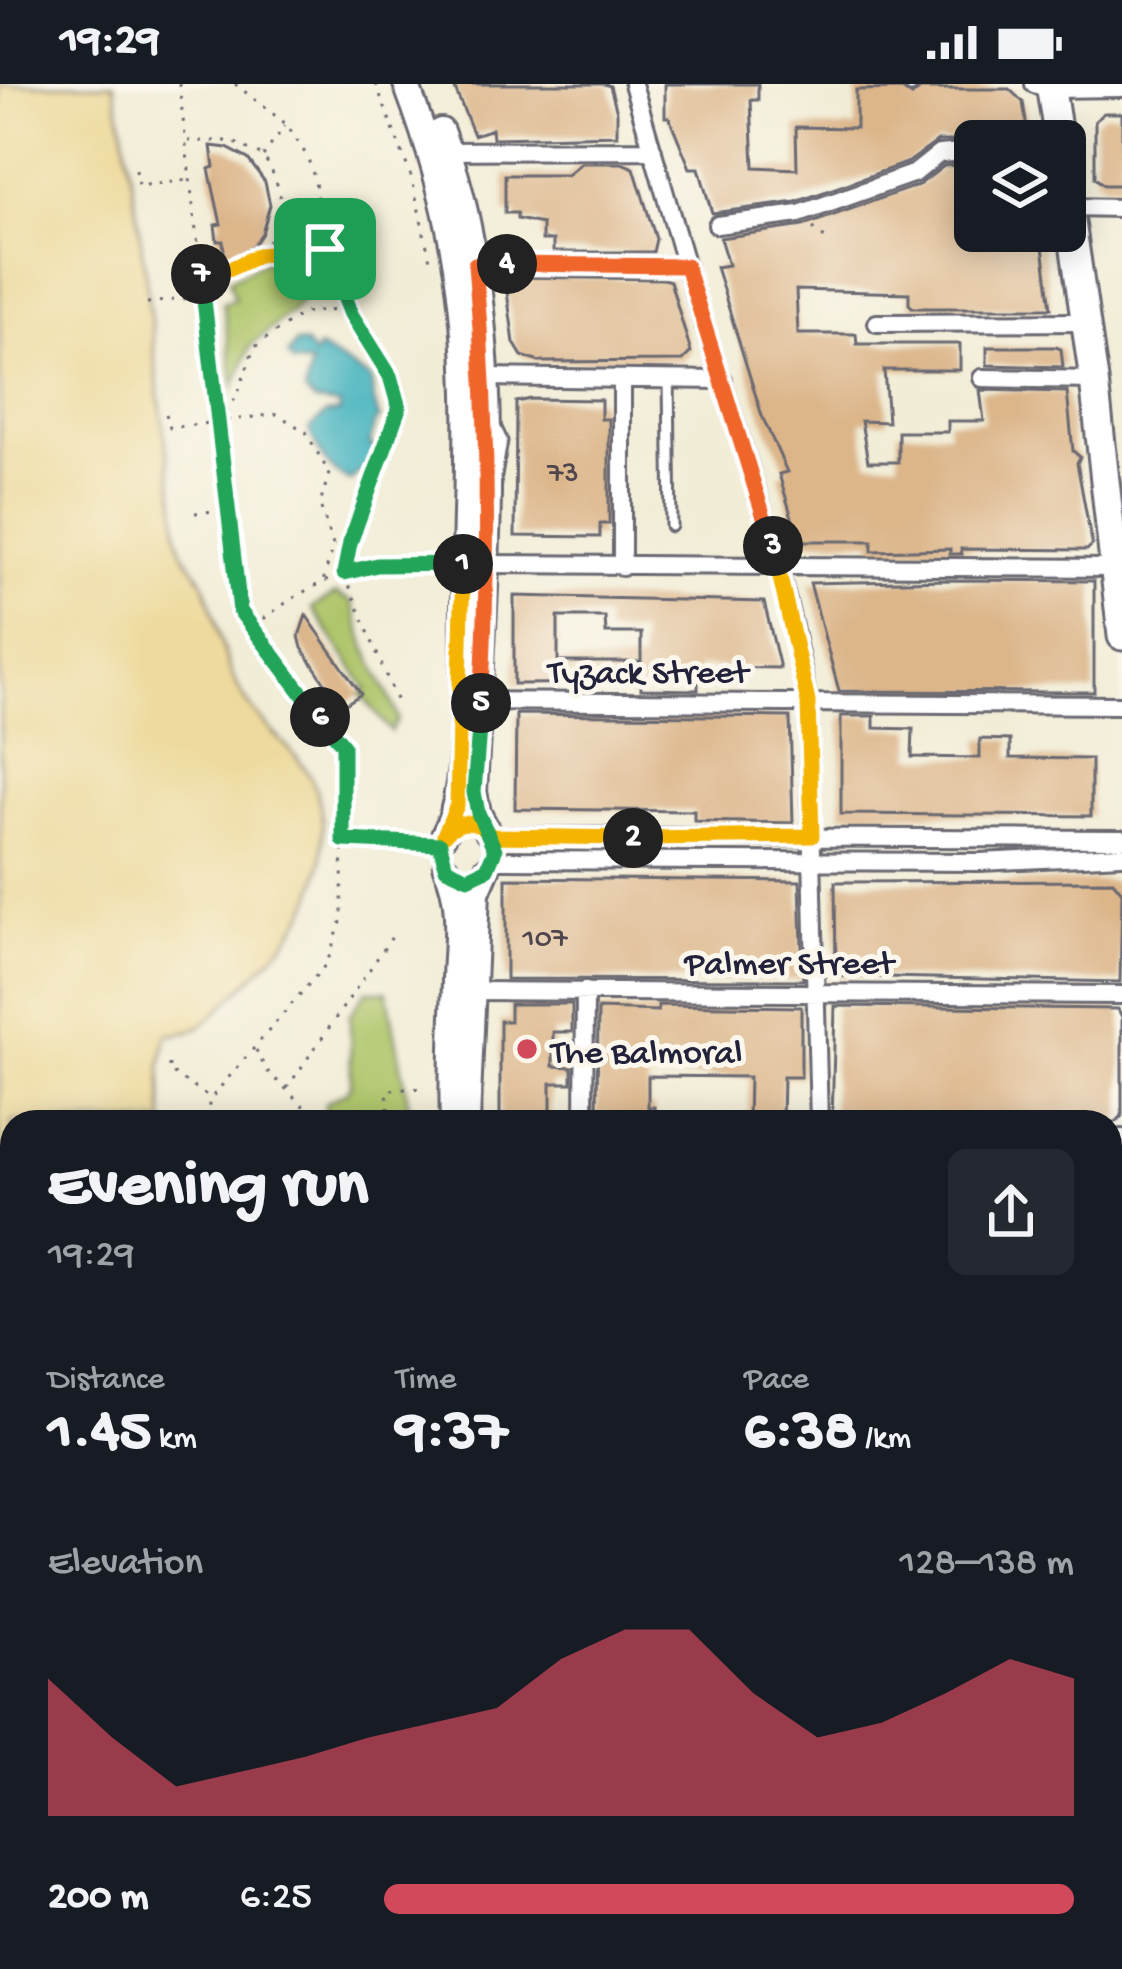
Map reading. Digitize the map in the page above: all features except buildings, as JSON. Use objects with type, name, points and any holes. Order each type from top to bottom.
[{"type":"main road","points":[[406,84],[440,151]]},
{"type":"main road","points":[[423,84],[465,264],[475,377],[474,792],[490,849],[477,892],[451,1070],[453,1110]]},
{"type":"main road","points":[[1045,86],[1054,120]]},
{"type":"main road","points":[[1076,252],[1118,568],[1122,636]]},
{"type":"main road","points":[[475,377],[485,417],[486,488],[475,564]]},
{"type":"main road","points":[[467,1110],[458,913],[443,849],[457,805],[472,701]]},
{"type":"main road","points":[[443,849],[457,824],[467,822],[490,849]]},
{"type":"main road","points":[[443,849],[468,878],[490,849]]},
{"type":"street","points":[[632,84],[778,564],[808,702],[819,1110]]},
{"type":"street","points":[[1045,86],[1122,88]]},
{"type":"street","points":[[440,151],[653,151]]},
{"type":"street","points":[[717,225],[799,214],[915,173],[940,154],[954,153]]},
{"type":"street","points":[[1086,199],[1122,208]]},
{"type":"street","points":[[465,264],[686,266]]},
{"type":"street","points":[[877,323],[1086,322]]},
{"type":"street","points":[[475,377],[723,380]]},
{"type":"street","points":[[982,378],[1094,380]]},
{"type":"street","points":[[622,381],[622,567]]},
{"type":"street","points":[[475,564],[1118,568]]},
{"type":"street","name":"Tyzack Street","points":[[472,701],[1122,705]]},
{"type":"street","points":[[490,849],[812,836],[1054,842],[1122,839]]},
{"type":"street","points":[[490,849],[980,862],[1122,855]]},
{"type":"street","name":"Palmer Street","points":[[464,991],[1122,995]]},
{"type":"street","points":[[584,1110],[585,991]]},
{"type":"lane","points":[[669,380],[671,526]]},
{"type":"path","points":[[178,84],[240,611],[343,745],[342,919],[327,963],[211,1098],[208,1110]]},
{"type":"path","points":[[235,84],[286,124],[311,168],[325,249],[349,309],[390,376],[399,408],[350,543],[344,573],[399,707]]},
{"type":"path","points":[[376,84],[412,179],[430,260]]},
{"type":"path","points":[[263,156],[286,124]]},
{"type":"path","points":[[186,141],[231,141],[263,156],[274,175],[280,205],[272,239],[259,255]]},
{"type":"path","points":[[136,170],[138,186],[190,180]]},
{"type":"path","points":[[201,274],[232,268],[259,255],[325,249]]},
{"type":"path","points":[[147,303],[204,297]]},
{"type":"path","points":[[218,422],[237,396],[254,348],[303,313],[349,309]]},
{"type":"path","points":[[166,414],[170,428],[277,414],[306,432],[329,472],[320,505],[333,545],[323,582]]},
{"type":"path","points":[[195,513],[228,510]]},
{"type":"path","points":[[252,628],[344,573],[377,565],[475,564]]},
{"type":"path","points":[[343,840],[443,849]]},
{"type":"path","points":[[287,1088],[392,937]]},
{"type":"path","points":[[255,1048],[266,1070],[308,1110]]},
{"type":"path","points":[[169,1064],[169,1071],[211,1098]]},
{"type":"path","points":[[388,1110],[387,1090],[426,1088]]},
{"type":"green space","points":[[319,255],[325,274],[292,311],[251,345],[234,387],[223,302],[235,299],[229,280],[265,261]]},
{"type":"green space","points":[[336,594],[352,602],[366,648],[395,709],[398,719],[391,732],[361,694],[367,689],[312,608]]},
{"type":"green space","points":[[366,991],[387,991],[410,1110],[325,1110],[325,1103],[351,1084],[350,1015]]},
{"type":"sand","points":[[0,84],[114,84],[139,227],[180,545],[204,584],[237,686],[312,780],[322,818],[323,848],[312,897],[288,938],[204,1024],[167,1035],[161,1067],[163,1110],[0,1110]]},
{"type":"water","points":[[296,343],[305,344],[314,355],[319,348],[371,379],[380,419],[370,444],[377,458],[373,467],[350,481],[330,467],[310,433],[326,414],[340,412],[340,405],[315,402],[305,392],[311,364],[293,363],[288,355]]},
{"type":"place","name":"The Balmoral","points":[[527,1049]]},
{"type":"route","points":[[325,249],[259,255],[232,268],[201,274],[240,611],[343,745],[343,840],[440,844],[446,868],[468,878],[479,875],[494,860],[493,839],[488,830],[478,813],[474,792],[486,564],[485,377],[475,264],[686,266],[745,447],[801,659],[808,702],[812,836],[577,838],[491,836],[488,830],[467,822],[444,835],[457,805],[464,564],[377,565],[344,573],[350,543],[399,408],[398,393],[351,314],[325,249]]}]
